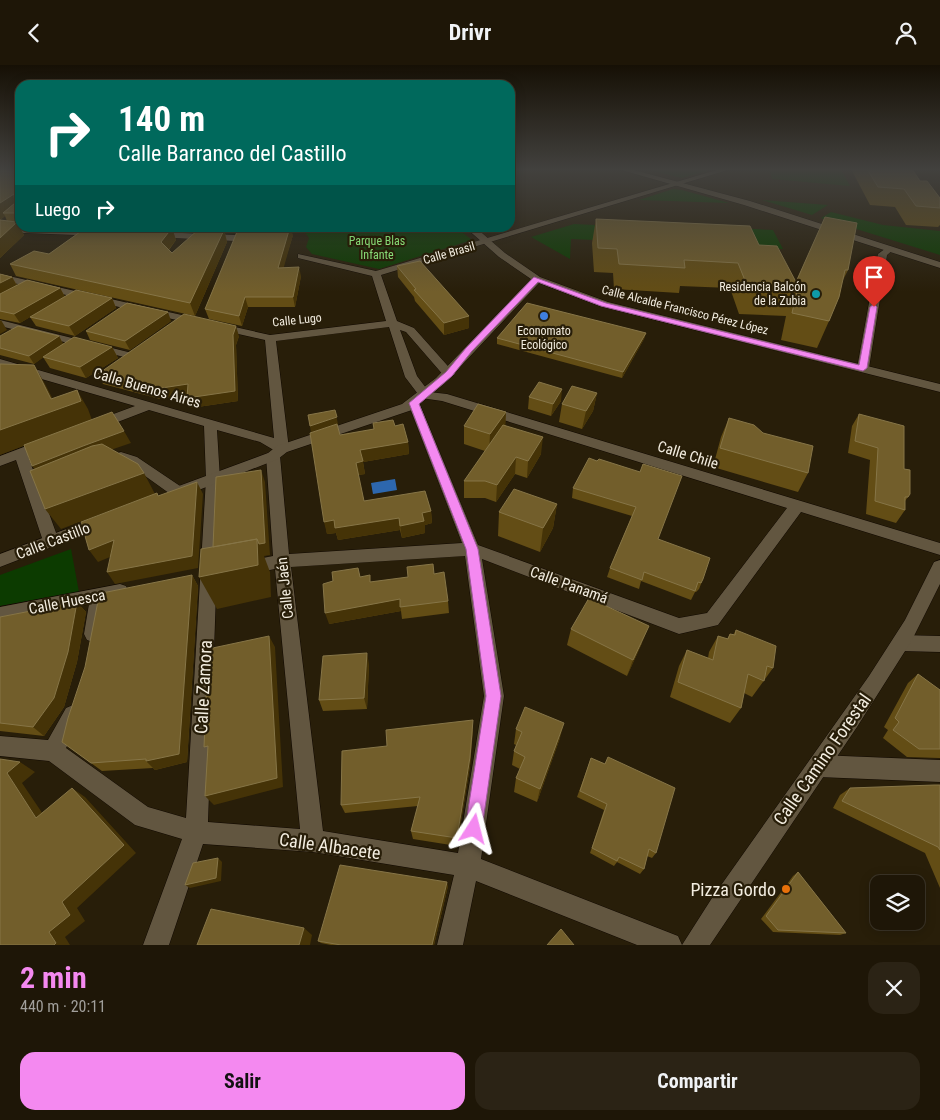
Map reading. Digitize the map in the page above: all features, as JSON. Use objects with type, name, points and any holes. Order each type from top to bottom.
[{"type":"street","name":"Calle Brasil","points":[[376,275],[592,210]]},
{"type":"street","points":[[764,210],[940,265]]},
{"type":"street","points":[[2,225],[15,226]]},
{"type":"street","points":[[95,232],[108,233]]},
{"type":"street","points":[[147,235],[233,242],[238,232]]},
{"type":"street","name":"Calle Alcalde Francisco Pérez López","points":[[474,232],[485,242],[537,279],[604,304],[940,387]]},
{"type":"street","points":[[863,368],[883,254],[889,249]]},
{"type":"street","points":[[301,256],[376,275],[472,549],[494,696],[468,867],[450,945]]},
{"type":"street","name":"Calle Lugo","points":[[0,277],[186,318],[202,317],[270,338],[394,323]]},
{"type":"street","points":[[160,499],[277,452],[419,399],[449,374],[469,349],[537,279]]},
{"type":"street","points":[[16,293],[31,284]]},
{"type":"street","points":[[63,305],[79,295]]},
{"type":"street","points":[[114,317],[130,306]]},
{"type":"street","points":[[170,329],[186,318]]},
{"type":"street","points":[[7,337],[38,319]]},
{"type":"street","points":[[0,323],[77,342],[136,353],[117,366]]},
{"type":"street","points":[[394,323],[410,330],[449,374]]},
{"type":"street","points":[[62,352],[92,332]]},
{"type":"street","name":"Calle Jaén","points":[[270,338],[282,561],[313,841]]},
{"type":"street","points":[[33,372],[47,362]]},
{"type":"street","name":"Calle Buenos Aires","points":[[0,363],[265,439],[277,452]]},
{"type":"street","points":[[87,387],[102,377]]},
{"type":"street","name":"Calle Chile","points":[[419,399],[443,397],[940,549]]},
{"type":"street","points":[[85,429],[150,405]]},
{"type":"street","name":"Calle Zamora","points":[[156,945],[196,832],[215,573],[210,423]]},
{"type":"street","points":[[0,461],[57,440]]},
{"type":"street","points":[[20,453],[51,541]]},
{"type":"street","points":[[97,463],[121,457],[132,459],[178,493]]},
{"type":"street","points":[[32,489],[69,474]]},
{"type":"street","name":"Calle Panamá","points":[[282,561],[472,549],[679,626],[712,620],[797,506]]},
{"type":"street","name":"Calle Castillo","points":[[0,561],[114,517]]},
{"type":"street","points":[[215,573],[282,561]]},
{"type":"street","name":"Calle Camino Forestal","points":[[695,945],[738,879],[819,766],[901,643],[940,567]]},
{"type":"street","name":"Calle Huesca","points":[[0,615],[136,588]]},
{"type":"street","points":[[90,652],[99,595]]},
{"type":"street","points":[[901,643],[940,644]]},
{"type":"street","points":[[0,746],[54,751],[73,717],[78,698]]},
{"type":"street","name":"Calle Albacete","points":[[54,751],[143,817],[196,832],[313,841],[468,867],[669,945]]},
{"type":"street","points":[[819,766],[940,771]]},
{"type":"green space","points":[[796,210],[820,210],[812,215]]},
{"type":"green space","points":[[831,212],[883,225],[940,231],[940,255],[821,218]]},
{"type":"green space","points":[[574,224],[616,226],[618,241],[571,239],[570,259],[531,237]]},
{"type":"green space","points":[[698,226],[773,230],[783,249],[705,245]]},
{"type":"green space","name":"Parque Blas Infante","points":[[305,232],[462,232],[472,240],[379,269],[312,254],[306,247],[309,238]]},
{"type":"green space","points":[[71,549],[79,592],[0,606],[0,575]]},
{"type":"water","points":[[395,479],[397,490],[373,494],[371,483]]},
{"type":"building","points":[[7,210],[15,210],[15,213],[3,213]]},
{"type":"building","points":[[825,217],[857,223],[848,270],[845,270],[839,297],[829,321],[792,313],[797,291],[748,288],[738,263],[684,260],[685,268],[619,264],[617,249],[598,248],[596,219],[750,226],[759,245],[777,246],[796,282]]},
{"type":"building","points":[[0,220],[15,222],[15,224],[0,238]]},
{"type":"building","points":[[80,232],[169,232],[161,242],[172,253],[196,232],[223,232],[190,303],[10,264],[34,251],[49,254]]},
{"type":"building","points":[[237,232],[289,232],[278,268],[299,267],[293,297],[245,297],[239,316],[205,309]]},
{"type":"building","points":[[420,261],[469,316],[444,323],[414,290],[416,289],[397,266]]},
{"type":"building","points":[[0,274],[12,277],[0,283]]},
{"type":"building","points":[[27,280],[60,288],[14,314],[0,311],[0,294]]},
{"type":"building","points":[[76,290],[112,298],[69,326],[30,317]]},
{"type":"building","points":[[127,303],[168,312],[125,341],[86,331]]},
{"type":"building","points":[[527,303],[646,333],[623,372],[497,338]]},
{"type":"building","points":[[184,314],[236,326],[233,335],[235,391],[187,398],[188,384],[155,389],[98,374]]},
{"type":"building","points":[[18,326],[59,336],[29,356],[0,348],[0,336]]},
{"type":"building","points":[[74,337],[112,347],[80,367],[43,357]]},
{"type":"building","points":[[0,364],[34,365],[51,399],[77,390],[81,401],[0,430]]},
{"type":"building","points":[[539,382],[562,389],[553,404],[529,397]]},
{"type":"building","points":[[572,386],[597,393],[586,411],[562,404]]},
{"type":"building","points":[[478,404],[506,412],[490,434],[464,426]]},
{"type":"building","points":[[335,410],[337,417],[310,426],[308,415]]},
{"type":"building","points":[[112,412],[124,431],[32,466],[24,445]]},
{"type":"building","points":[[859,414],[904,426],[904,469],[910,470],[910,494],[908,497],[905,497],[905,510],[875,501],[878,448],[855,441]]},
{"type":"building","points":[[729,418],[754,425],[763,433],[813,446],[808,473],[720,448]]},
{"type":"building","points":[[393,420],[395,426],[403,424],[408,442],[360,450],[363,461],[356,463],[364,501],[425,491],[431,511],[422,513],[424,521],[400,526],[399,518],[335,528],[334,520],[324,522],[310,433],[337,424],[340,435],[374,429],[373,423]]},
{"type":"building","points":[[503,425],[543,437],[528,461],[516,457],[497,485],[485,481],[464,481]]},
{"type":"building","points":[[102,444],[138,464],[144,473],[45,509],[30,471],[92,446]]},
{"type":"building","points":[[589,458],[597,461],[599,459],[640,472],[643,464],[682,476],[658,539],[710,558],[703,579],[701,583],[698,582],[695,591],[644,572],[642,580],[610,568],[636,507],[573,488]]},
{"type":"building","points":[[261,470],[265,543],[259,544],[257,539],[213,547],[216,477]]},
{"type":"building","points":[[197,482],[192,556],[107,572],[114,540],[89,550],[81,522],[157,493],[158,496]]},
{"type":"building","points":[[514,489],[557,504],[543,528],[499,512]]},
{"type":"building","points":[[257,539],[258,565],[199,577],[201,549]]},
{"type":"building","points":[[433,564],[434,574],[444,572],[448,601],[400,607],[400,599],[325,613],[323,584],[333,581],[332,572],[358,568],[360,577],[370,575],[370,582],[408,577],[407,567]]},
{"type":"building","points":[[192,575],[179,754],[146,761],[146,759],[91,763],[62,742],[85,667],[99,596],[102,593]]},
{"type":"building","points":[[589,598],[649,626],[633,660],[571,629]]},
{"type":"building","points":[[77,602],[68,652],[54,698],[33,727],[0,723],[0,617]]},
{"type":"building","points":[[736,630],[776,646],[773,668],[767,666],[764,681],[748,674],[741,708],[678,682],[687,650],[713,660],[718,636],[728,639],[730,634],[735,635]]},
{"type":"building","points":[[269,636],[277,778],[205,796],[208,746],[204,747],[208,649]]},
{"type":"building","points":[[367,653],[364,698],[319,700],[323,656]]},
{"type":"building","points":[[918,674],[940,690],[940,749],[919,749],[893,730],[899,722],[895,718]]},
{"type":"building","points":[[525,707],[564,723],[540,789],[516,778],[525,757],[514,751],[522,732],[516,729]]},
{"type":"building","points":[[473,720],[470,757],[457,838],[411,831],[420,797],[341,805],[342,751],[387,746],[386,730]]},
{"type":"building","points":[[608,757],[675,788],[656,853],[649,849],[644,869],[619,857],[617,861],[592,848],[607,804],[580,791],[591,758],[605,764]]},
{"type":"building","points":[[0,759],[20,762],[7,773],[36,818],[72,788],[124,845],[62,902],[70,915],[49,932],[56,943],[54,945],[0,945]]},
{"type":"building","points":[[940,785],[940,850],[938,847],[842,801],[850,788]]},
{"type":"building","points":[[218,858],[216,878],[185,885],[193,863]]},
{"type":"building","points":[[340,865],[447,882],[432,945],[341,945],[318,941]]},
{"type":"building","points":[[798,872],[846,933],[778,930],[766,916]]},
{"type":"building","points":[[211,909],[304,928],[299,945],[197,945]]},
{"type":"building","points":[[561,929],[574,945],[547,945]]},
{"type":"place","name":"Residencia Balcón de la Zubia","points":[[816,294]]},
{"type":"place","name":"Economato Ecológico","points":[[544,316]]},
{"type":"place","name":"Pizza Gordo","points":[[786,889]]},
{"type":"route","points":[[474,829],[494,696],[472,549],[414,403],[449,374],[469,349],[537,279],[562,290],[604,304],[863,368],[874,307]]}]
